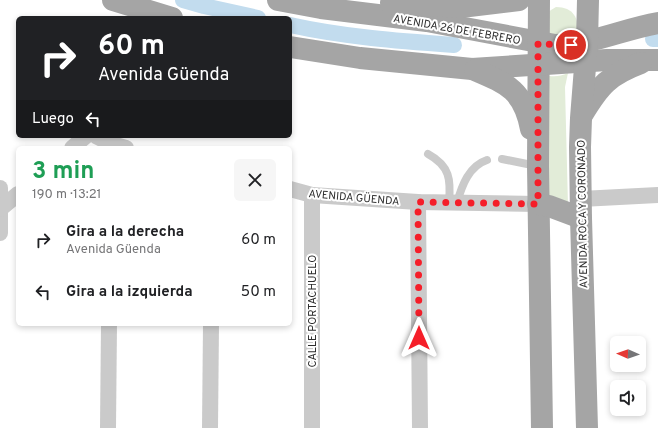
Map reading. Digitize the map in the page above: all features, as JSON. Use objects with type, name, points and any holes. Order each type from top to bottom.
[{"type":"main road","points":[[113,0],[165,16]]},
{"type":"main road","name":"AVENIDA 26 DE FEBRERO","points":[[278,0],[321,8],[426,21],[538,43],[571,45],[607,60],[652,61]]},
{"type":"main road","name":"AVENIDA 26 DE FEBRERO","points":[[363,0],[461,7],[519,0]]},
{"type":"main road","points":[[539,0],[538,204],[542,428]]},
{"type":"main road","name":"AVENIDA ROCA Y CORONADO","points":[[587,428],[580,118],[586,52],[588,0]]},
{"type":"main road","name":"AVENIDA 26 DE FEBRERO","points":[[292,47],[360,58],[472,69],[538,65],[586,52],[646,25],[658,23]]},
{"type":"main road","points":[[580,118],[604,83],[627,68],[652,61]]},
{"type":"main road","points":[[472,69],[498,80],[511,88],[521,99],[529,115],[538,163]]},
{"type":"main road","points":[[538,204],[581,208]]},
{"type":"street","points":[[74,146],[84,138]]},
{"type":"street","points":[[100,138],[115,146]]},
{"type":"street","points":[[0,188],[0,232]]},
{"type":"street","name":"AVENIDA GÜENDA","points":[[292,189],[312,194],[418,202],[538,204]]},
{"type":"street","name":"CALLE PORTACHUELO","points":[[312,194],[312,428]]},
{"type":"street","points":[[581,208],[658,195]]},
{"type":"street","points":[[0,209],[16,196]]},
{"type":"street","points":[[418,202],[420,428]]},
{"type":"street","points":[[108,428],[109,326]]},
{"type":"street","points":[[210,428],[211,326]]},
{"type":"lane","points":[[428,154],[436,158],[445,168],[449,177],[453,203]]},
{"type":"lane","points":[[502,159],[538,163]]},
{"type":"lane","points":[[453,203],[472,170],[481,162],[487,160]]},
{"type":"green space","points":[[556,7],[567,9],[574,15],[577,23],[575,34],[550,39],[546,14]]},
{"type":"green space","points":[[568,73],[565,87],[568,206],[547,199],[544,75],[556,76]]},
{"type":"waterway","points":[[183,0],[249,16]]},
{"type":"waterway","points":[[292,25],[351,36],[454,45]]},
{"type":"waterway","points":[[653,39],[658,39]]},
{"type":"route","points":[[419,338],[418,202],[538,204],[538,43],[571,45]]}]
